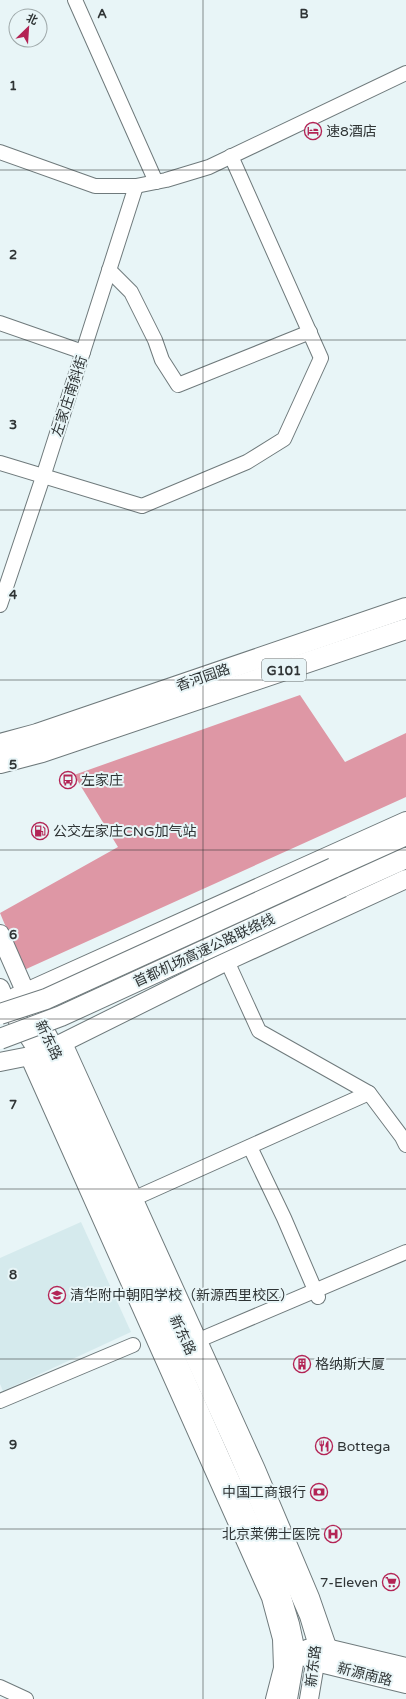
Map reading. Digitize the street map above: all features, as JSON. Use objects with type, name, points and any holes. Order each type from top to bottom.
[{"type":"highway","name":"香河园路","points":[[0,744],[37,734],[406,608]]},
{"type":"highway","name":"香河园路","points":[[0,763],[49,749],[406,630]]},
{"type":"highway","name":"首都机场高速公路联络线","points":[[1,1002],[46,1000],[406,835]]},
{"type":"highway","name":"首都机场高速公路联络线","points":[[0,1039],[61,1016],[406,858]]},
{"type":"main road","points":[[46,1050],[1,1002],[406,821]]},
{"type":"main road","points":[[0,1062],[46,1050],[227,961],[406,880]]},
{"type":"main road","name":"新东路","points":[[0,934],[25,991],[46,1050],[277,1584],[290,1624],[296,1652],[288,1699]]},
{"type":"main road","name":"新东路","points":[[46,1050],[256,1495],[304,1604],[323,1655],[309,1699]]},
{"type":"main road","name":"新源南路","points":[[296,1652],[406,1667]]},
{"type":"main road","name":"新源南路","points":[[323,1655],[406,1684]]},
{"type":"street","points":[[75,0],[156,182]]},
{"type":"street","points":[[0,152],[95,186],[136,186],[209,167],[406,73]]},
{"type":"street","points":[[0,462],[43,477],[142,506],[247,462],[284,439],[322,358],[231,156]]},
{"type":"street","name":"左家庄南斜街","points":[[0,604],[43,477],[136,186]]},
{"type":"street","points":[[109,270],[131,292],[162,360],[178,385],[310,332]]},
{"type":"street","points":[[0,323],[83,352]]},
{"type":"street","points":[[227,961],[258,1030],[369,1093],[402,1137],[406,1145]]},
{"type":"street","points":[[46,1050],[135,1198],[278,1515],[312,1597],[323,1655]]},
{"type":"street","points":[[46,1050],[269,1598],[280,1639],[281,1668],[273,1699]]},
{"type":"street","points":[[135,1198],[369,1093]]},
{"type":"street","points":[[250,1147],[284,1218],[317,1294]]},
{"type":"street","points":[[317,1294],[406,1252]]},
{"type":"street","points":[[201,1343],[317,1294],[406,1259]]},
{"type":"street","points":[[0,1401],[133,1345]]},
{"type":"street","points":[[0,1687],[26,1699]]},
{"type":"shaded area","points":[[300,695],[345,762],[406,733],[406,797],[24,970],[0,913],[118,847],[74,775]]},
{"type":"shaded area","name":"清华附中朝阳学校（新源西里校区）","points":[[81,1222],[131,1332],[3,1391],[0,1384],[0,1258]]},
{"type":"place","name":"速8酒店","points":[[313,131]]},
{"type":"place","name":"左家庄","points":[[68,780]]},
{"type":"place","name":"公交左家庄CNG加气站","points":[[40,831]]},
{"type":"place","name":"清华附中朝阳学校（新源西里校区）","points":[[57,1295]]},
{"type":"place","name":"格纳斯大厦","points":[[302,1364]]},
{"type":"place","name":"Bottega","points":[[324,1446]]},
{"type":"place","name":"中国工商银行","points":[[319,1492]]},
{"type":"place","name":"北京莱佛士医院","points":[[333,1534]]},
{"type":"place","name":"7-Eleven","points":[[391,1582]]}]
